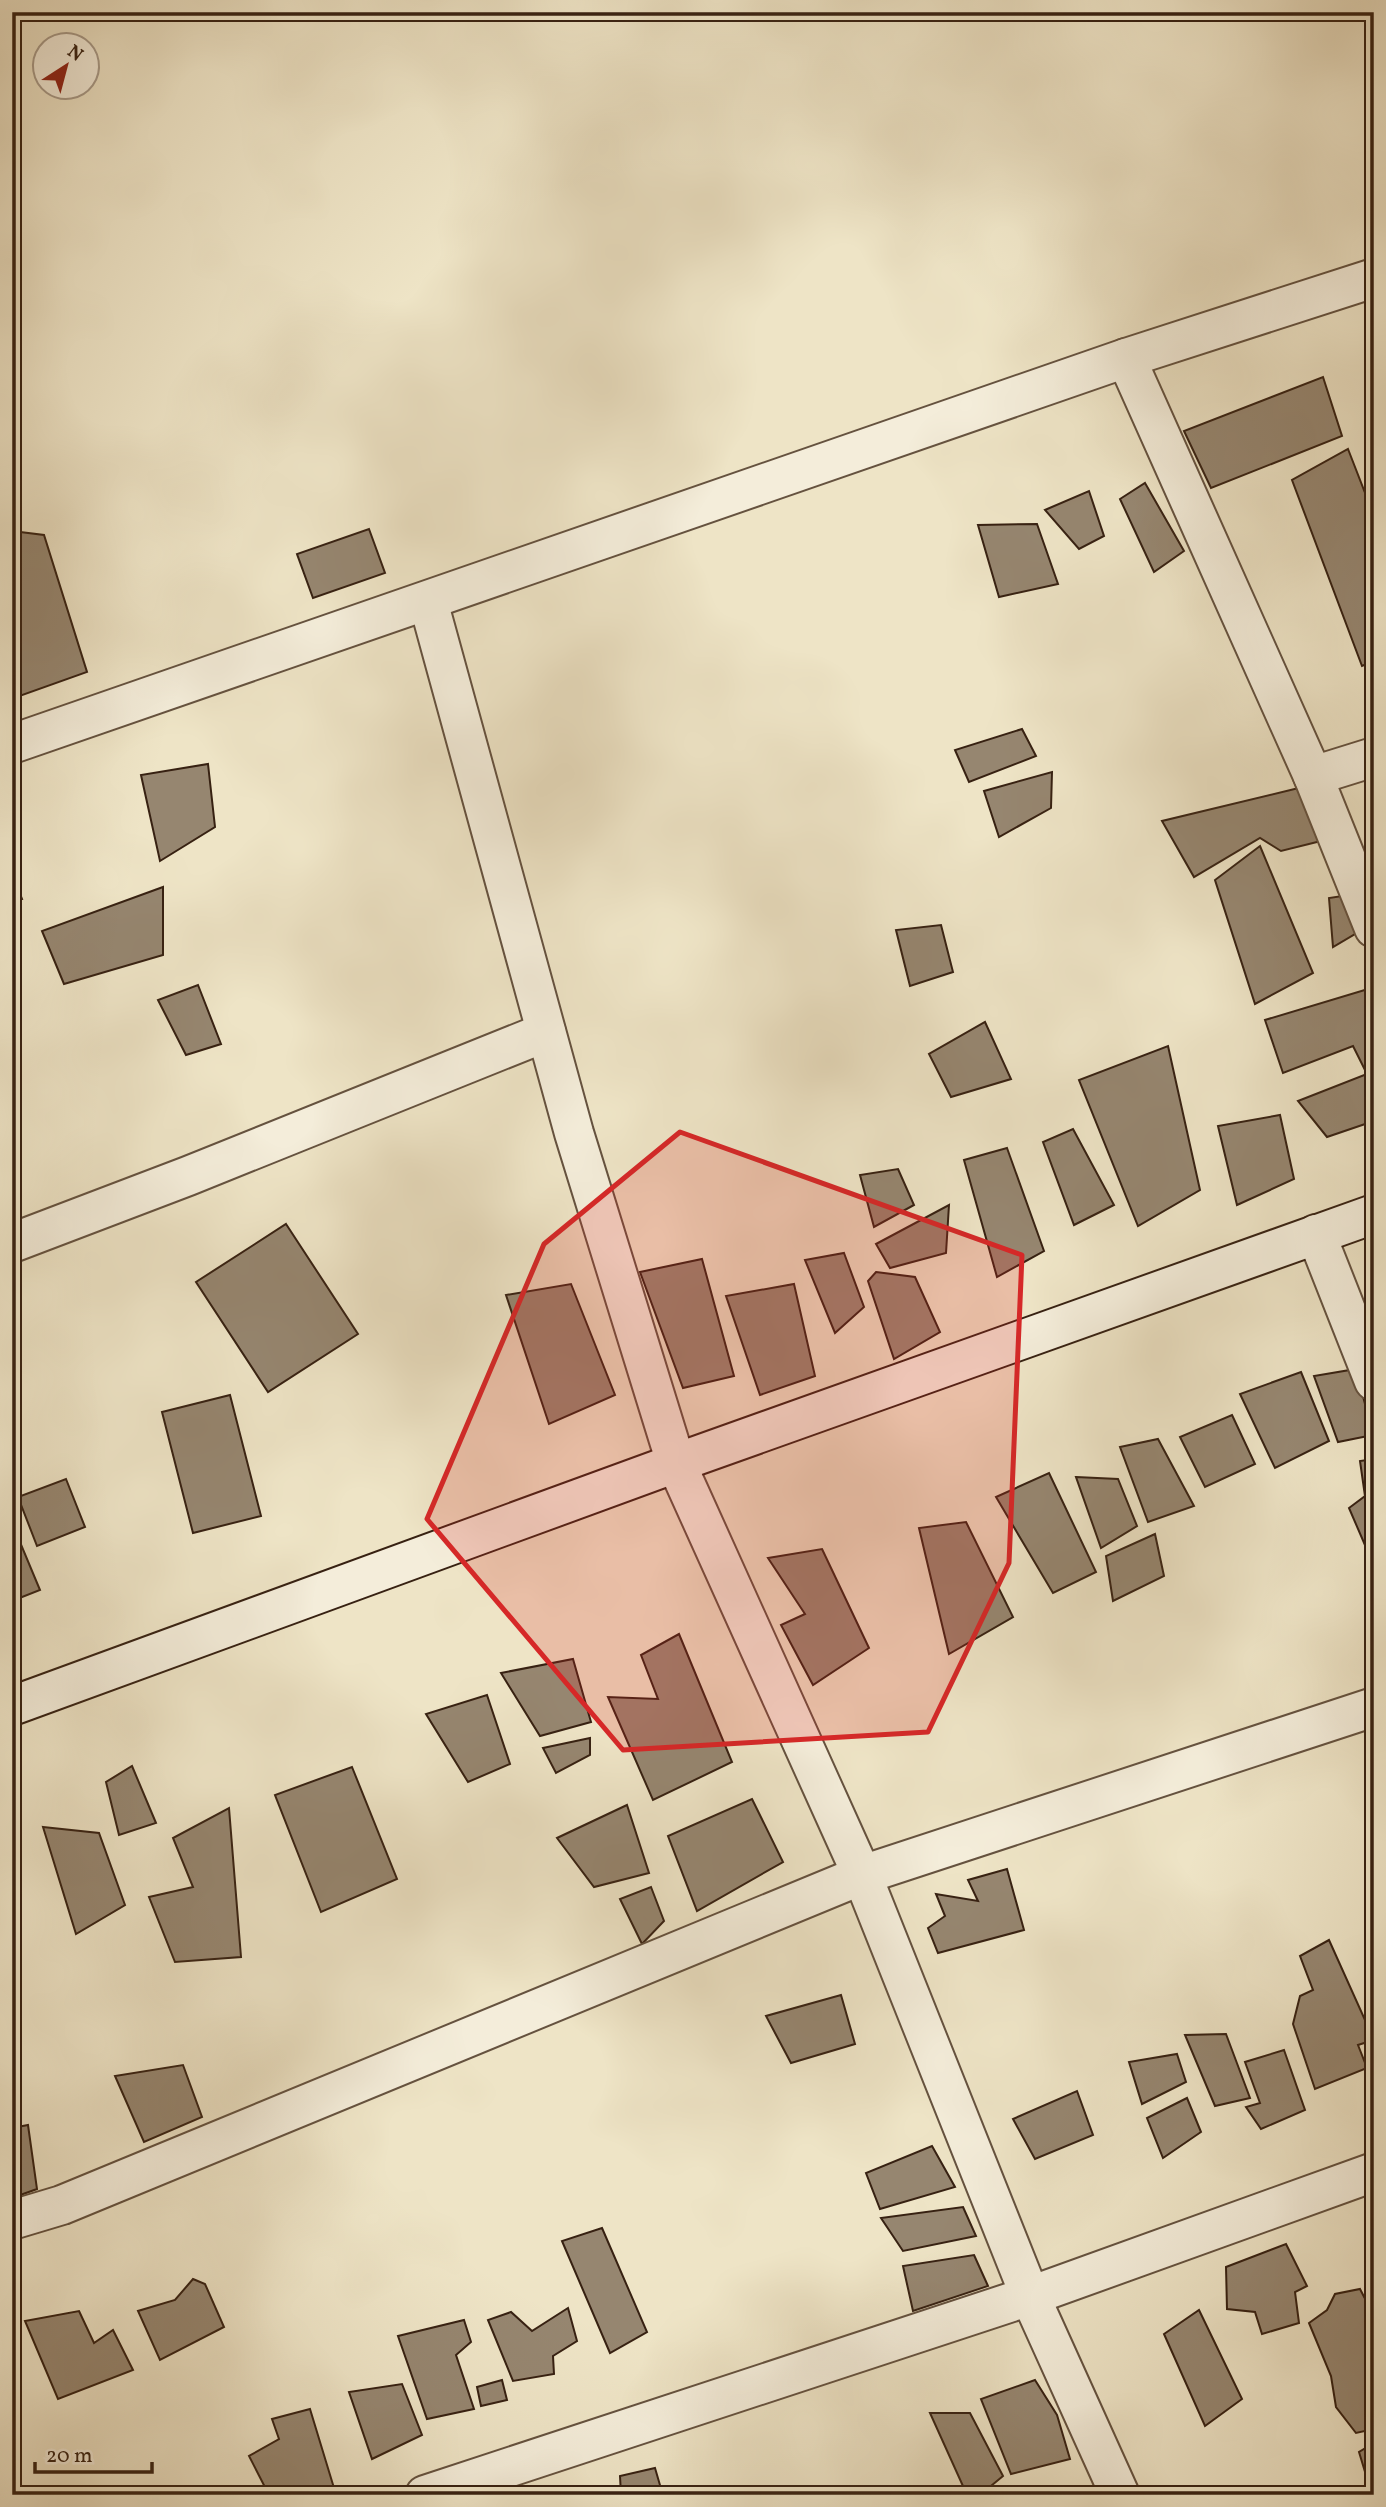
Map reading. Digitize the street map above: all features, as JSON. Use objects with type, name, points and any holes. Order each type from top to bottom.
[{"type":"street","points":[[12,744],[1126,358],[1374,278]]},
{"type":"street","points":[[1126,358],[1313,776],[1374,928]]},
{"type":"street","points":[[428,601],[574,1133],[676,1463],[862,1875],[1030,2296],[1120,2495]]},
{"type":"street","points":[[1313,776],[1374,757]]},
{"type":"street","points":[[12,1243],[188,1176],[546,1032]]},
{"type":"street","points":[[12,1706],[676,1463],[1374,1214]]},
{"type":"street","points":[[1316,1234],[1374,1381]]},
{"type":"street","points":[[12,2220],[75,2199],[862,1875],[1374,1707]]},
{"type":"street","points":[[425,2495],[1030,2296],[1374,2172]]},
{"type":"highlighted area","points":[[680,1132],[1022,1255],[1009,1563],[928,1732],[623,1750],[427,1519],[544,1244]]},
{"type":"building","points":[[1323,377],[1342,436],[1211,488],[1184,431]]},
{"type":"building","points":[[1348,449],[1374,516],[1374,661],[1362,666],[1292,480]]},
{"type":"building","points":[[1145,483],[1184,551],[1154,572],[1120,499]]},
{"type":"building","points":[[1089,491],[1104,536],[1079,549],[1045,510]]},
{"type":"building","points":[[1037,524],[1058,584],[999,597],[978,525]]},
{"type":"building","points":[[369,529],[385,573],[313,598],[297,554]]},
{"type":"building","points":[[12,531],[44,535],[87,672],[14,698],[12,685]]},
{"type":"building","points":[[1022,729],[1036,756],[969,782],[955,750]]},
{"type":"building","points":[[208,764],[215,827],[160,861],[141,775]]},
{"type":"building","points":[[1052,772],[1051,808],[999,837],[984,791]]},
{"type":"building","points":[[1307,786],[1325,840],[1281,851],[1260,838],[1194,877],[1162,821]]},
{"type":"building","points":[[1260,846],[1313,973],[1255,1004],[1215,880]]},
{"type":"building","points":[[12,873],[22,899],[12,901]]},
{"type":"building","points":[[163,887],[163,955],[64,984],[42,931]]},
{"type":"building","points":[[1342,896],[1360,931],[1333,947],[1329,898]]},
{"type":"building","points":[[941,925],[953,972],[910,986],[896,930]]},
{"type":"building","points":[[198,985],[221,1044],[186,1055],[158,1000]]},
{"type":"building","points":[[1368,989],[1374,1008],[1374,1121],[1327,1137],[1298,1101],[1367,1074],[1353,1046],[1283,1073],[1265,1020]]},
{"type":"building","points":[[985,1022],[1011,1079],[951,1097],[929,1054]]},
{"type":"building","points":[[1168,1046],[1200,1190],[1138,1226],[1079,1080]]},
{"type":"building","points":[[1280,1115],[1294,1179],[1237,1205],[1218,1126]]},
{"type":"building","points":[[1073,1129],[1114,1205],[1074,1225],[1043,1142]]},
{"type":"building","points":[[1007,1148],[1044,1251],[997,1277],[964,1160]]},
{"type":"building","points":[[898,1169],[914,1205],[874,1227],[860,1175]]},
{"type":"building","points":[[949,1205],[946,1253],[890,1268],[876,1244]]},
{"type":"building","points":[[286,1224],[358,1334],[268,1392],[196,1282]]},
{"type":"building","points":[[844,1253],[864,1307],[835,1333],[805,1260]]},
{"type":"building","points":[[702,1259],[734,1376],[683,1388],[640,1272]]},
{"type":"building","points":[[876,1272],[915,1277],[940,1332],[894,1359],[868,1281]]},
{"type":"building","points":[[571,1284],[615,1395],[549,1424],[506,1295]]},
{"type":"building","points":[[794,1284],[815,1376],[760,1395],[726,1296]]},
{"type":"building","points":[[1356,1369],[1373,1435],[1338,1442],[1314,1376]]},
{"type":"building","points":[[1301,1372],[1329,1441],[1275,1468],[1240,1394]]},
{"type":"building","points":[[230,1395],[261,1516],[193,1533],[162,1412]]},
{"type":"building","points":[[1232,1415],[1255,1464],[1205,1487],[1180,1437]]},
{"type":"building","points":[[1158,1439],[1194,1506],[1148,1522],[1120,1447]]},
{"type":"building","points":[[1374,1459],[1374,1566],[1349,1508],[1365,1496],[1360,1461]]},
{"type":"building","points":[[1049,1473],[1096,1572],[1053,1593],[996,1497]]},
{"type":"building","points":[[1076,1477],[1118,1479],[1137,1526],[1101,1548]]},
{"type":"building","points":[[66,1479],[85,1527],[37,1546],[18,1497]]},
{"type":"building","points":[[966,1522],[1013,1617],[949,1654],[919,1528]]},
{"type":"building","points":[[12,1523],[40,1590],[12,1601]]},
{"type":"building","points":[[1155,1534],[1164,1576],[1113,1601],[1106,1556]]},
{"type":"building","points":[[822,1549],[869,1648],[813,1685],[781,1625],[805,1614],[768,1558]]},
{"type":"building","points":[[679,1634],[732,1762],[653,1800],[608,1697],[658,1699],[641,1655]]},
{"type":"building","points":[[573,1659],[591,1722],[540,1736],[501,1673]]},
{"type":"building","points":[[487,1695],[510,1764],[468,1782],[426,1714]]},
{"type":"building","points":[[590,1738],[590,1755],[556,1773],[543,1748]]},
{"type":"building","points":[[132,1766],[156,1823],[119,1835],[106,1782]]},
{"type":"building","points":[[352,1767],[397,1879],[321,1912],[275,1795]]},
{"type":"building","points":[[752,1799],[783,1862],[697,1911],[668,1836]]},
{"type":"building","points":[[627,1805],[649,1873],[594,1887],[557,1838]]},
{"type":"building","points":[[229,1808],[241,1957],[175,1962],[149,1897],[193,1887],[173,1838]]},
{"type":"building","points":[[43,1827],[99,1833],[125,1905],[76,1934]]},
{"type":"building","points":[[1007,1869],[1024,1930],[938,1953],[928,1928],[945,1916],[936,1894],[978,1901],[968,1880]]},
{"type":"building","points":[[651,1887],[664,1921],[642,1944],[620,1899]]},
{"type":"building","points":[[1329,1940],[1374,2040],[1358,2045],[1367,2068],[1315,2089],[1293,2024],[1300,1996],[1313,1990],[1300,1956]]},
{"type":"building","points":[[841,1995],[855,2044],[791,2063],[766,2016]]},
{"type":"building","points":[[1226,2034],[1250,2098],[1215,2106],[1185,2035]]},
{"type":"building","points":[[1284,2050],[1305,2110],[1261,2129],[1246,2107],[1260,2103],[1245,2062]]},
{"type":"building","points":[[1177,2054],[1186,2082],[1142,2104],[1129,2062]]},
{"type":"building","points":[[183,2065],[202,2117],[144,2142],[115,2076]]},
{"type":"building","points":[[1077,2091],[1093,2135],[1035,2159],[1013,2119]]},
{"type":"building","points":[[1187,2098],[1201,2132],[1163,2158],[1147,2118]]},
{"type":"building","points":[[28,2125],[37,2189],[12,2198],[12,2128]]},
{"type":"building","points":[[932,2146],[955,2187],[880,2209],[866,2173]]},
{"type":"building","points":[[963,2207],[976,2236],[903,2251],[881,2218]]},
{"type":"building","points":[[602,2228],[647,2332],[610,2353],[562,2241]]},
{"type":"building","points":[[1286,2244],[1307,2286],[1295,2292],[1299,2323],[1262,2334],[1255,2312],[1227,2309],[1226,2267]]},
{"type":"building","points":[[974,2255],[988,2286],[913,2311],[903,2266]]},
{"type":"building","points":[[193,2279],[205,2284],[224,2327],[160,2360],[138,2311],[175,2300]]},
{"type":"building","points":[[1360,2289],[1374,2316],[1374,2429],[1356,2433],[1336,2407],[1331,2376],[1309,2323],[1327,2310],[1335,2294]]},
{"type":"building","points":[[568,2308],[577,2341],[553,2356],[554,2374],[513,2381],[488,2320],[511,2312],[532,2331]]},
{"type":"building","points":[[1199,2310],[1242,2399],[1205,2426],[1164,2334]]},
{"type":"building","points":[[79,2311],[94,2343],[113,2330],[133,2370],[58,2399],[25,2321]]},
{"type":"building","points":[[464,2320],[471,2342],[456,2355],[474,2409],[427,2419],[398,2336]]},
{"type":"building","points":[[502,2380],[507,2400],[481,2406],[477,2387]]},
{"type":"building","points":[[1035,2380],[1057,2415],[1070,2459],[1011,2474],[981,2399]]},
{"type":"building","points":[[402,2384],[422,2435],[372,2459],[349,2392]]},
{"type":"building","points":[[310,2409],[334,2488],[302,2489],[286,2495],[269,2495],[249,2456],[279,2439],[272,2419]]},
{"type":"building","points":[[930,2413],[970,2413],[1003,2476],[980,2495],[967,2495]]},
{"type":"building","points":[[1374,2443],[1374,2495],[1372,2495],[1359,2452]]},
{"type":"building","points":[[655,2468],[662,2492],[660,2495],[621,2495],[620,2476]]}]
